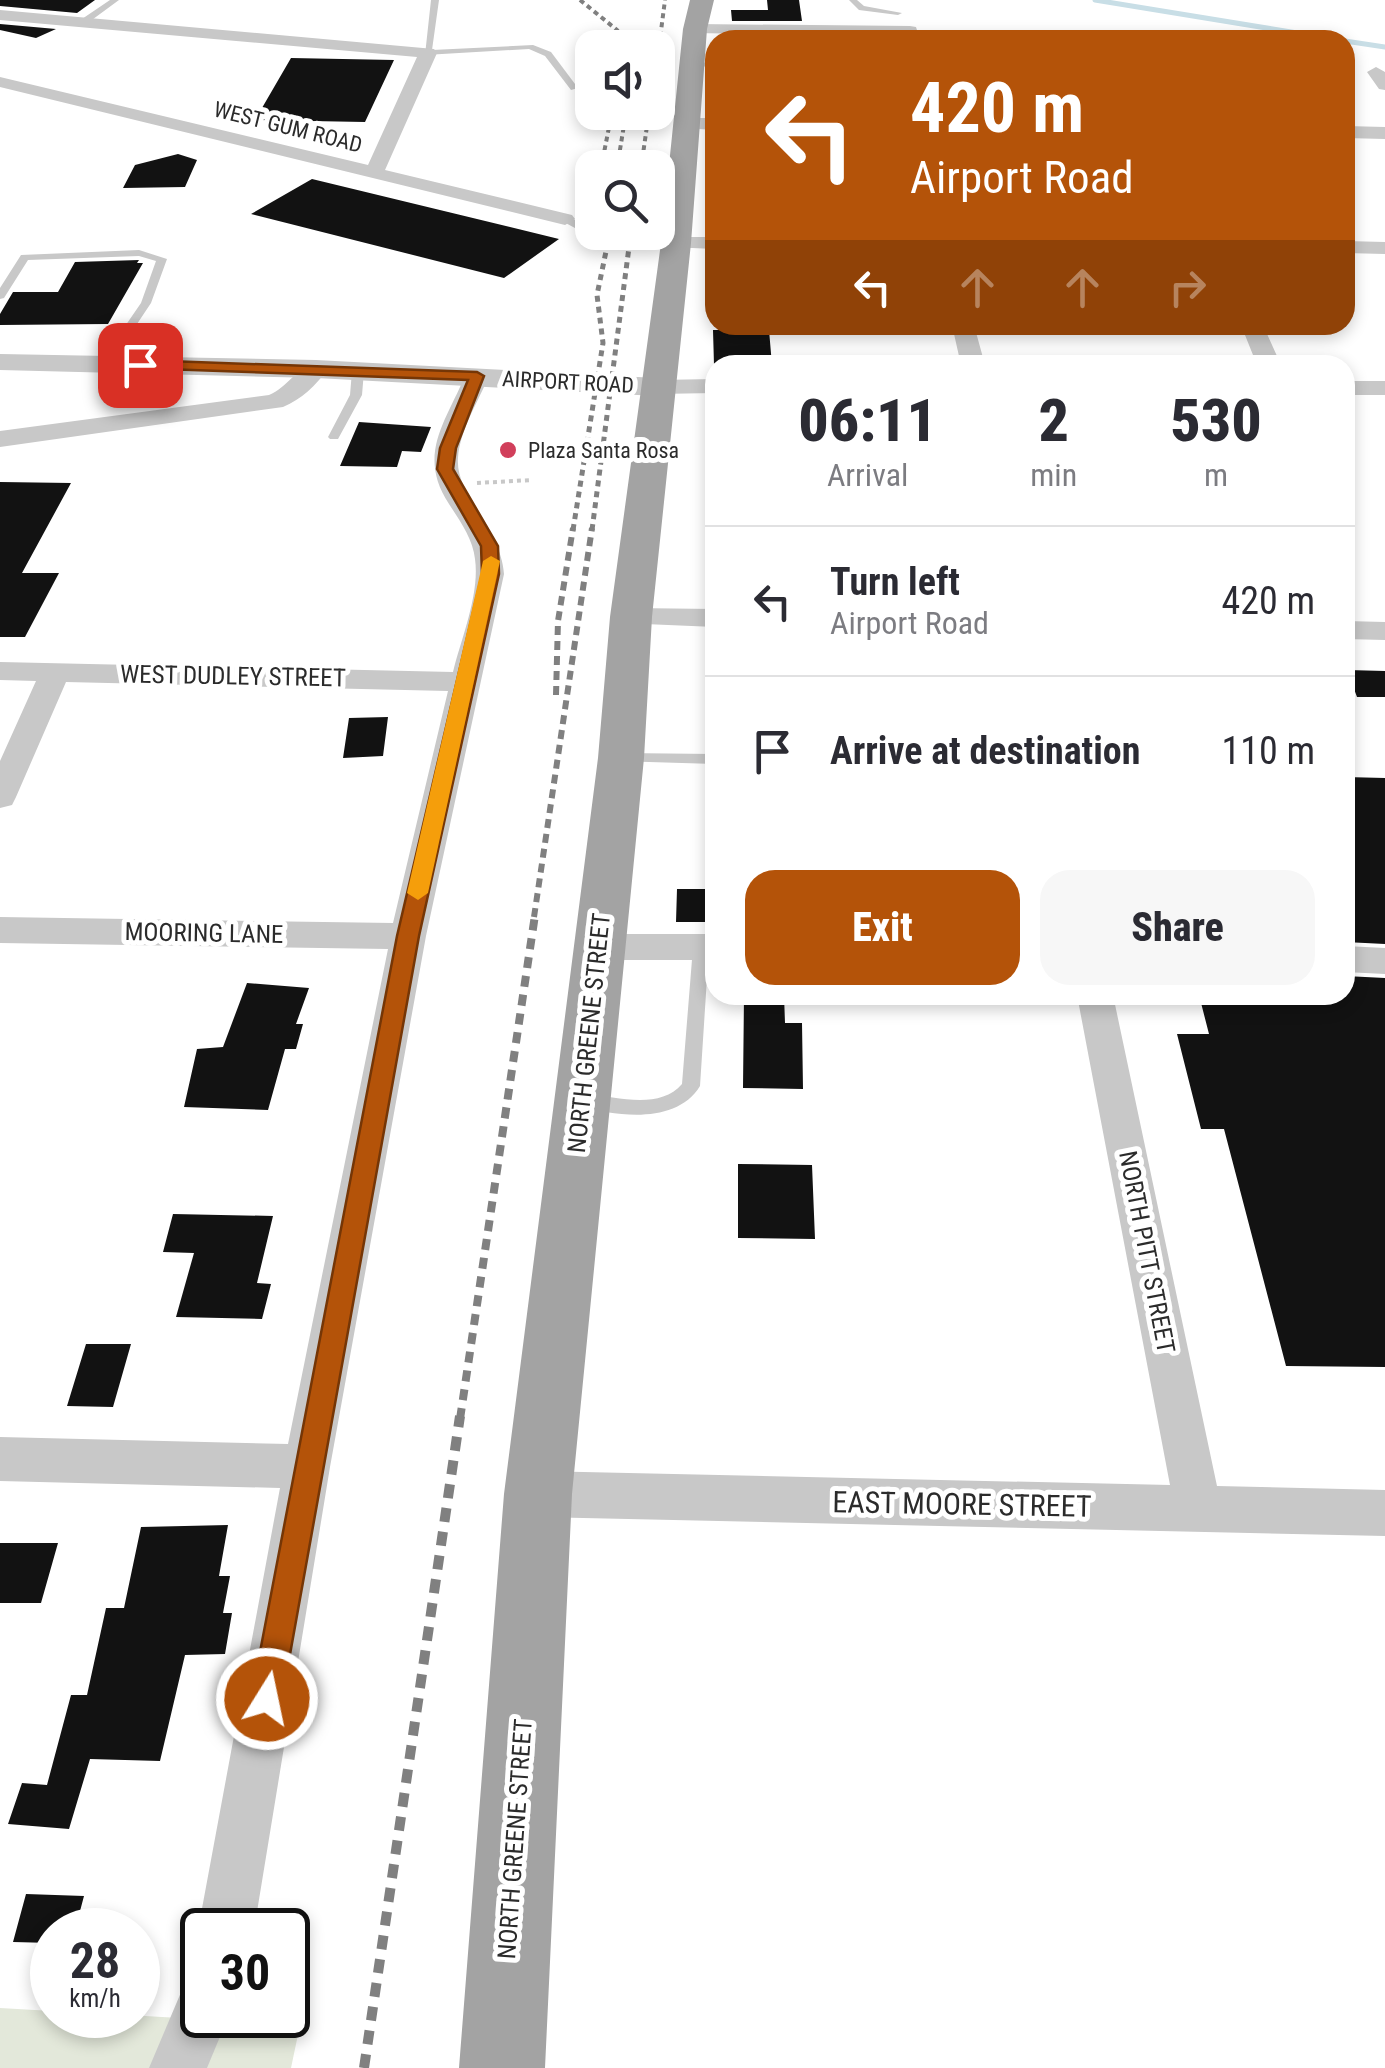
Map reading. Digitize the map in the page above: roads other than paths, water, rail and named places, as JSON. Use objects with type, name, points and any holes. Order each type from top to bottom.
[{"type":"main road","name":"NORTH GREENE STREET","points":[[502,2068],[538,1494],[621,758],[631,617],[686,387],[676,243],[702,124],[704,64],[698,14]]},
{"type":"street","points":[[698,14],[860,30]]},
{"type":"street","points":[[0,15],[428,54],[374,174]]},
{"type":"street","name":"WEST GUM ROAD","points":[[0,82],[565,220]]},
{"type":"street","points":[[1355,132],[1385,133]]},
{"type":"street","points":[[676,243],[705,243]]},
{"type":"street","points":[[1355,248],[1385,248]]},
{"type":"street","name":"AIRPORT ROAD","points":[[0,362],[316,369],[686,387]]},
{"type":"street","points":[[0,438],[274,402],[291,394],[316,369]]},
{"type":"street","points":[[230,1908],[307,1468],[408,936],[492,559],[482,532],[447,474],[445,457],[477,376]]},
{"type":"street","points":[[1355,388],[1385,388]]},
{"type":"street","points":[[631,617],[705,618]]},
{"type":"street","points":[[1355,630],[1385,631]]},
{"type":"street","name":"WEST DUDLEY STREET","points":[[0,672],[467,682]]},
{"type":"street","points":[[0,797],[55,672]]},
{"type":"street","name":"MOORING LANE","points":[[0,930],[408,936]]},
{"type":"street","points":[[598,947],[705,947]]},
{"type":"street","points":[[1355,960],[1385,961]]},
{"type":"street","name":"NORTH PITT STREET","points":[[1097,1005],[1198,1509]]},
{"type":"street","points":[[0,1459],[307,1468]]},
{"type":"street","name":"EAST MOORE STREET","points":[[538,1494],[1385,1514]]},
{"type":"street","points":[[178,2068],[190,2038]]},
{"type":"lane","points":[[82,23],[115,0]]},
{"type":"lane","points":[[435,0],[428,54],[530,47],[548,54],[574,88]]},
{"type":"lane","points":[[853,0],[862,8],[898,14]]},
{"type":"lane","points":[[899,0],[898,14],[908,30]]},
{"type":"lane","points":[[565,220],[575,225]]},
{"type":"lane","points":[[0,296],[19,258],[138,253],[162,259],[146,303],[105,364]]},
{"type":"lane","points":[[334,437],[356,396],[358,371]]},
{"type":"lane","points":[[621,758],[705,759]]},
{"type":"lane","points":[[581,1101],[659,1106],[675,1104],[685,1097],[691,1086],[705,972]]},
{"type":"waterway","points":[[1095,0],[1279,30]]},
{"type":"waterway","points":[[1355,42],[1385,47]]},
{"type":"railway","points":[[580,0],[617,30]]},
{"type":"railway","points":[[661,30],[665,0]]},
{"type":"railway","points":[[605,150],[608,130]]},
{"type":"railway","points":[[620,150],[623,130]]},
{"type":"railway","points":[[644,150],[646,130]]},
{"type":"railway","points":[[573,530],[603,343],[597,295],[606,250]]},
{"type":"railway","points":[[592,530],[629,250]]},
{"type":"railway","points":[[556,695],[558,621],[573,528]]},
{"type":"railway","points":[[534,917],[592,528]]},
{"type":"railway","points":[[460,1419],[535,915]]},
{"type":"railway","points":[[364,2068],[460,1416]]},
{"type":"place","name":"Plaza Santa Rosa","points":[[508,450]]}]
